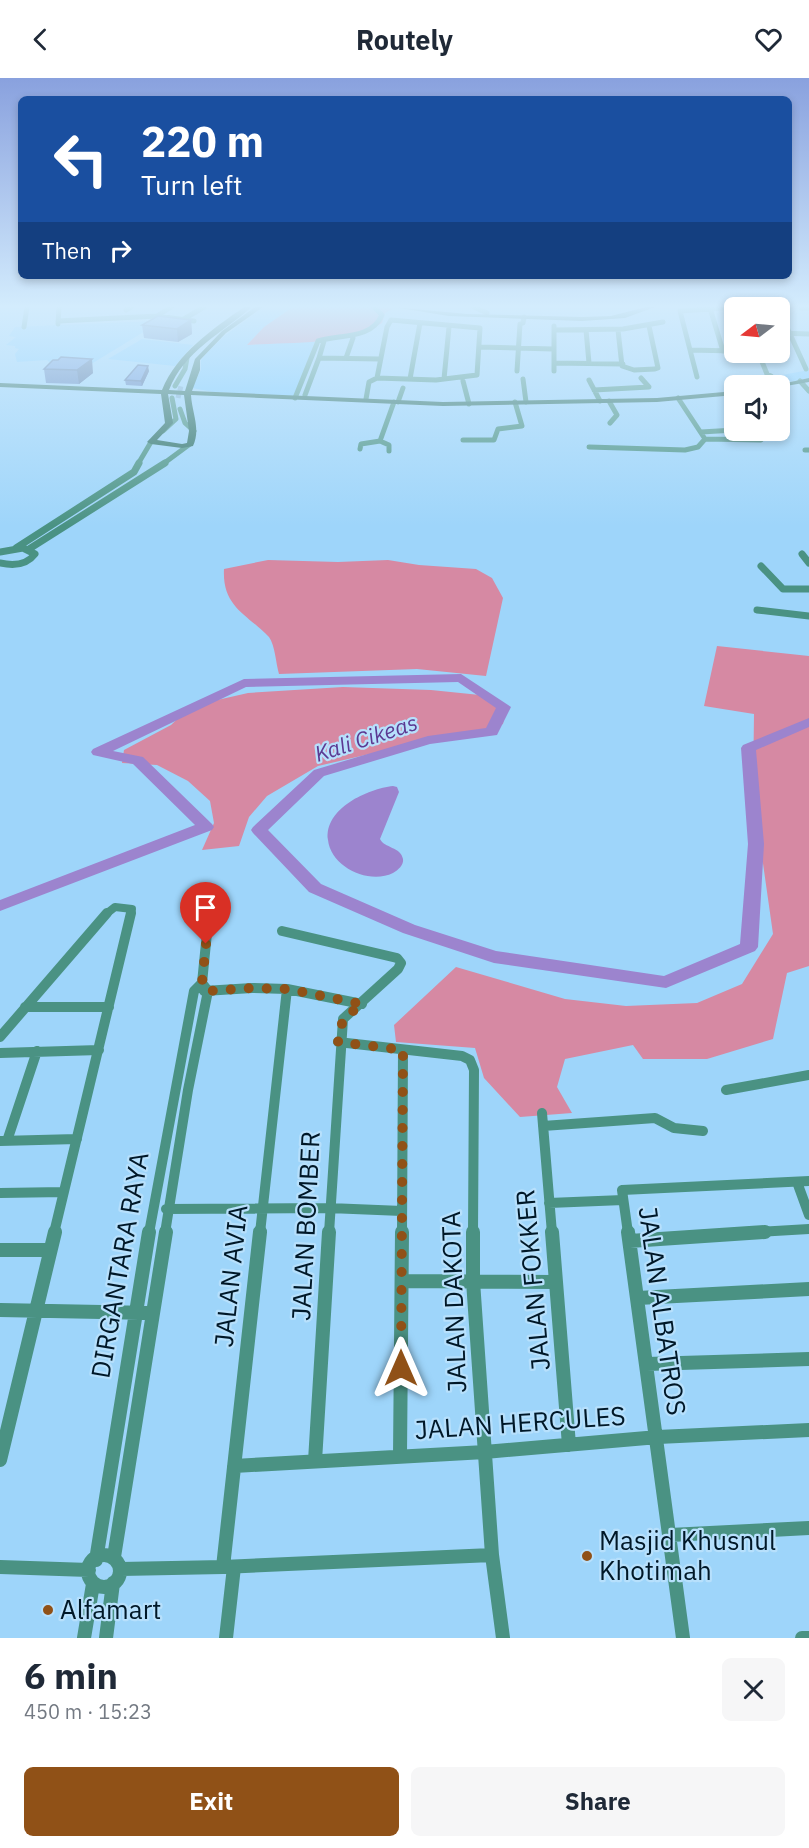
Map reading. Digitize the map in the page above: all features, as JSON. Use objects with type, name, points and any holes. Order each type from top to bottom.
[{"type":"street","points":[[29,549],[154,471],[185,446],[194,431],[174,380]]},
{"type":"street","points":[[16,548],[134,472],[170,419],[177,392],[189,380]]},
{"type":"street","points":[[295,398],[302,380]]},
{"type":"street","points":[[305,394],[311,380]]},
{"type":"street","points":[[366,399],[369,382],[373,380]]},
{"type":"street","points":[[523,380],[526,402]]},
{"type":"street","points":[[589,380],[600,401]]},
{"type":"street","points":[[643,380],[657,400]]},
{"type":"street","points":[[790,383],[809,380]]},
{"type":"street","points":[[463,381],[469,404]]},
{"type":"street","points":[[800,381],[809,392]]},
{"type":"street","points":[[0,385],[469,404],[657,400],[724,394]]},
{"type":"street","points":[[594,390],[649,387]]},
{"type":"street","points":[[380,441],[403,388]]},
{"type":"street","points":[[678,398],[705,439]]},
{"type":"street","points":[[609,401],[617,415],[610,423]]},
{"type":"street","points":[[463,440],[494,440],[498,429],[522,426],[515,402]]},
{"type":"street","points":[[701,432],[724,431]]},
{"type":"street","points":[[705,439],[724,439]]},
{"type":"street","points":[[589,447],[678,450],[695,448],[705,439]]},
{"type":"street","points":[[360,449],[366,442],[380,441],[389,445],[389,451]]},
{"type":"street","points":[[152,443],[185,446]]},
{"type":"street","points":[[0,552],[16,548],[29,549],[35,554],[31,560],[18,564],[0,563]]},
{"type":"street","points":[[802,554],[809,564]]},
{"type":"street","points":[[761,566],[783,589],[809,589]]},
{"type":"street","points":[[757,610],[778,611],[788,616],[809,616]]},
{"type":"street","name":"DIRGANTARA RAYA","points":[[84,1638],[92,1571],[135,1312],[154,1210],[182,1090],[202,988],[210,905]]},
{"type":"street","points":[[0,1037],[110,909],[130,908],[133,910],[0,1460]]},
{"type":"street","name":"JALAN BOMBER","points":[[282,931],[397,958],[400,961],[400,967],[343,1019],[338,1042],[315,1461]]},
{"type":"street","points":[[202,988],[287,989],[362,1004]]},
{"type":"street","name":"JALAN AVIA","points":[[226,1638],[234,1466],[287,989]]},
{"type":"street","points":[[25,1006],[109,1007]]},
{"type":"street","points":[[338,1042],[403,1050],[400,1455]]},
{"type":"street","points":[[0,1053],[99,1050]]},
{"type":"street","name":"JALAN DAKOTA","points":[[403,1050],[467,1057],[474,1070],[473,1281],[492,1555],[503,1638]]},
{"type":"street","points":[[37,1051],[3,1141],[77,1140]]},
{"type":"street","points":[[726,1090],[809,1075]]},
{"type":"street","name":"DIRGANTARA RAYA","points":[[117,1563],[152,1313],[170,1209],[182,1090]]},
{"type":"street","name":"JALAN FOKKER","points":[[542,1113],[569,1445]]},
{"type":"street","points":[[543,1126],[655,1118],[674,1128],[703,1131]]},
{"type":"street","points":[[549,1203],[622,1196],[625,1188],[803,1182],[809,1215]]},
{"type":"street","points":[[0,1193],[64,1192]]},
{"type":"street","name":"JALAN ALBATROS","points":[[622,1196],[657,1437],[682,1638]]},
{"type":"street","points":[[154,1210],[329,1208],[402,1211]]},
{"type":"street","points":[[630,1241],[809,1229]]},
{"type":"street","points":[[0,1250],[50,1250]]},
{"type":"street","points":[[402,1281],[555,1282]]},
{"type":"street","points":[[638,1298],[809,1289]]},
{"type":"street","points":[[0,1310],[152,1313]]},
{"type":"street","points":[[647,1364],[809,1359]]},
{"type":"street","points":[[120,1398],[140,1398]]},
{"type":"street","name":"JALAN HERCULES","points":[[234,1466],[485,1452],[657,1437],[809,1430]]},
{"type":"street","points":[[670,1535],[809,1528]]},
{"type":"street","points":[[92,1571],[103,1556],[117,1563],[228,1567],[492,1555]]},
{"type":"street","points":[[106,1638],[117,1563]]},
{"type":"street","points":[[0,1567],[92,1571],[106,1586],[113,1583]]},
{"type":"street","points":[[802,1638],[809,1638]]},
{"type":"shaded area","points":[[196,380],[300,380],[294,396],[213,392],[192,388]]},
{"type":"shaded area","points":[[268,560],[338,562],[388,560],[419,565],[476,569],[492,578],[503,598],[486,676],[417,669],[279,674],[271,640],[238,609],[227,592],[224,582],[224,569]]},
{"type":"shaded area","points":[[717,646],[809,656],[809,966],[787,973],[773,1039],[707,1059],[643,1059],[633,1045],[565,1059],[557,1087],[572,1113],[520,1117],[484,1078],[475,1048],[396,1042],[394,1025],[456,967],[565,999],[626,1006],[697,1003],[742,984],[773,934],[753,793],[754,714],[704,706]]},
{"type":"shaded area","points":[[343,687],[431,690],[480,695],[505,713],[503,724],[478,733],[404,746],[318,766],[267,796],[249,817],[239,846],[202,850],[214,823],[210,801],[188,781],[157,765],[122,763],[124,750],[171,725],[191,706],[248,693]]},
{"type":"shaded area","points":[[393,786],[397,787],[399,792],[380,839],[402,855],[403,863],[395,872],[383,876],[373,877],[353,871],[336,858],[331,850],[328,840],[333,818],[360,796]]},
{"type":"waterway","name":"Kali Cikeas","points":[[0,906],[206,827],[138,760],[98,752],[244,683],[461,678],[504,707],[492,732],[428,740],[319,773],[259,830],[315,888],[409,929],[494,957],[666,982],[749,947],[756,844],[748,748],[809,722]]},
{"type":"tunnel","points":[[178,398],[181,386]]},
{"type":"place","name":"Masjid Khusnul Khotimah","points":[[587,1556]]},
{"type":"place","name":"Alfamart","points":[[48,1610]]},
{"type":"route","points":[[206,944],[202,983],[208,991],[252,988],[287,989],[362,1004],[343,1019],[338,1042],[403,1050],[401,1368]]}]
